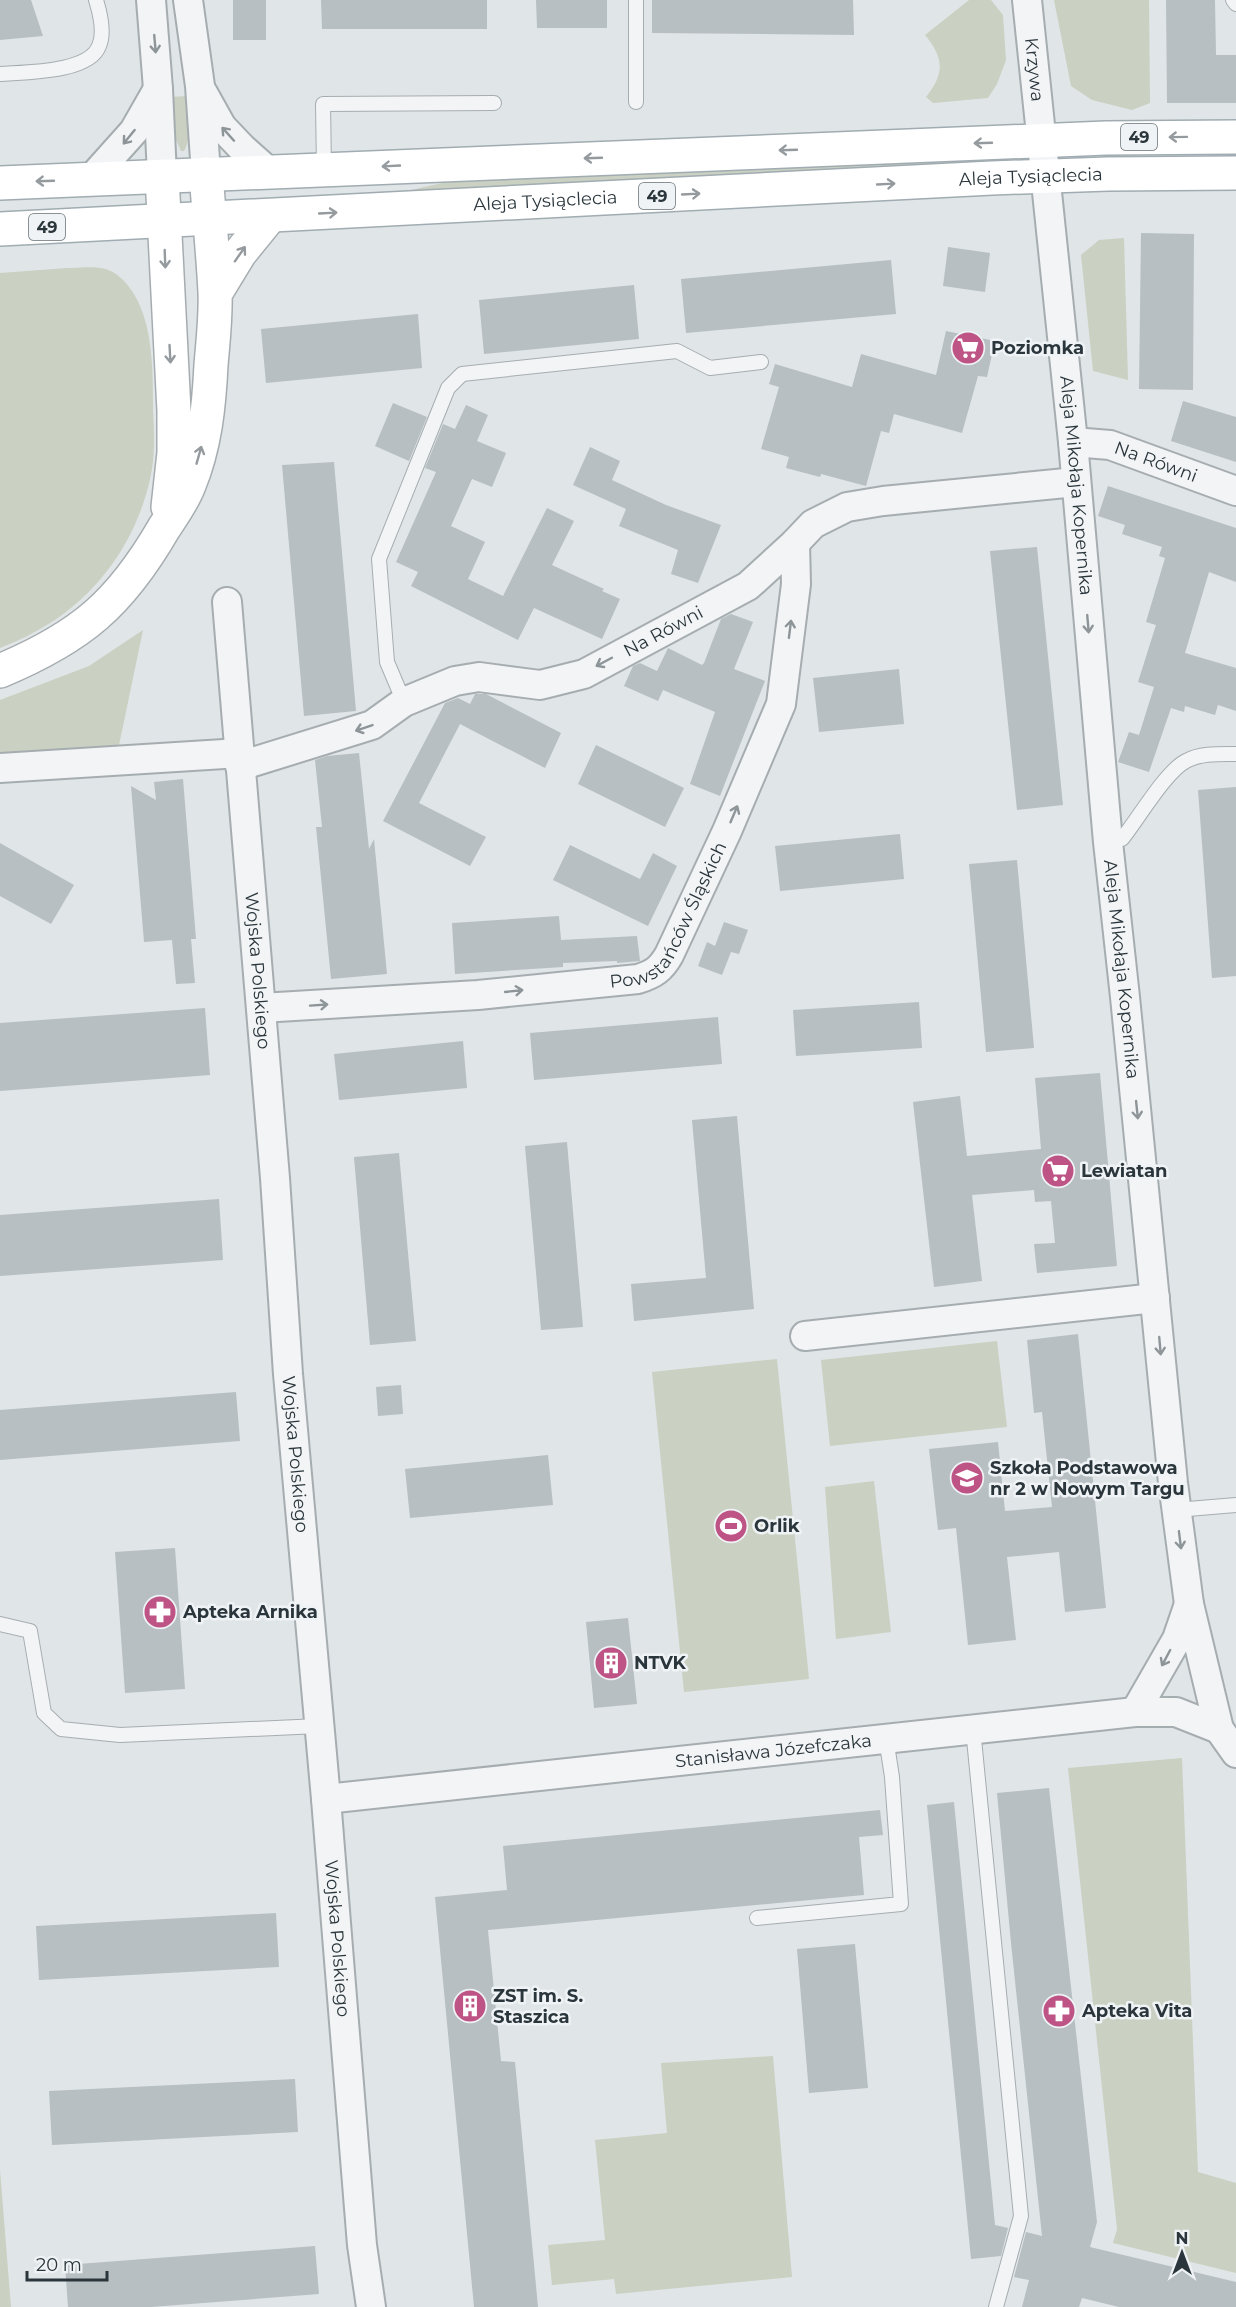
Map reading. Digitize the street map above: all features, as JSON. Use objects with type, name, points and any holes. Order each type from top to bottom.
[{"type":"main road","name":"Aleja Tysiąclecia","points":[[0,183],[1116,138],[1236,136]]},
{"type":"main road","name":"Aleja Tysiąclecia","points":[[0,229],[1044,176],[1236,173]]},
{"type":"main road","points":[[0,670],[41,653],[92,619],[114,598],[136,573],[189,487],[206,430],[215,294],[206,174]]},
{"type":"main road","points":[[162,176],[174,442],[165,526]]},
{"type":"main road","points":[[215,294],[240,253],[270,216]]},
{"type":"street","points":[[151,0],[162,176]]},
{"type":"street","points":[[188,0],[200,86],[206,174]]},
{"type":"street","name":"Krzywa","points":[[1027,0],[1044,176]]},
{"type":"street","points":[[200,86],[222,127],[269,172]]},
{"type":"street","points":[[91,179],[134,131],[158,89]]},
{"type":"street","name":"Aleja Mikołaja Kopernika","points":[[1044,176],[1073,442],[1108,842],[1176,1510],[1189,1604],[1219,1729],[1236,1753]]},
{"type":"street","name":"Na Równi","points":[[1073,442],[1110,445],[1236,491]]},
{"type":"street","name":"Na Równi","points":[[0,768],[240,760],[372,725],[404,702],[455,681],[479,677],[540,684],[584,674],[748,586],[813,524],[847,507],[1076,482]]},
{"type":"street","name":"Powstańców Śląskich","points":[[261,1008],[478,995],[638,978],[661,969],[727,831],[781,704],[796,584],[795,543]]},
{"type":"street","name":"Wojska Polskiego","points":[[227,602],[261,1008],[288,1374],[326,1799],[362,2246],[371,2307]]},
{"type":"street","points":[[805,1336],[1155,1298]]},
{"type":"street","points":[[1135,1712],[1177,1639],[1189,1604]]},
{"type":"street","name":"Stanisława Józefczaka","points":[[326,1799],[1135,1712],[1176,1712],[1219,1729]]},
{"type":"lane","points":[[0,74],[60,69],[91,57],[100,46],[101,17],[96,0]]},
{"type":"lane","points":[[636,0],[636,102]]},
{"type":"lane","points":[[1233,0],[1236,4]]},
{"type":"lane","points":[[324,170],[323,104],[494,103]]},
{"type":"lane","points":[[404,702],[387,662],[378,559],[447,388],[462,374],[677,351],[710,368],[761,362]]},
{"type":"lane","points":[[1108,842],[1122,839],[1173,769],[1188,759],[1213,754],[1236,754]]},
{"type":"lane","points":[[1176,1510],[1236,1505]]},
{"type":"lane","points":[[0,1623],[30,1631],[44,1713],[62,1729],[120,1735],[319,1726]]},
{"type":"lane","points":[[973,1729],[1021,2216],[996,2307]]},
{"type":"lane","points":[[757,1918],[901,1904],[892,1777],[886,1738]]},
{"type":"shaded area","points":[[969,0],[991,0],[1003,15],[1006,60],[997,84],[988,98],[933,103],[926,97],[937,80],[940,66],[936,51],[925,35]]},
{"type":"shaded area","points":[[1054,0],[1149,0],[1150,103],[1132,110],[1092,100],[1071,86]]},
{"type":"shaded area","points":[[188,96],[189,131],[187,145],[184,151],[181,151],[175,137],[168,97]]},
{"type":"shaded area","points":[[974,156],[974,168],[283,203],[283,198],[382,194],[456,180]]},
{"type":"shaded area","points":[[1124,238],[1128,380],[1093,371],[1081,255],[1099,240]]},
{"type":"shaded area","points":[[92,267],[111,271],[128,286],[138,301],[149,336],[153,375],[154,454],[152,469],[147,492],[134,526],[123,547],[93,588],[51,623],[0,648],[0,273]]},
{"type":"shaded area","points":[[143,630],[118,750],[0,758],[0,700],[89,666]]},
{"type":"shaded area","points":[[997,1341],[1007,1427],[830,1446],[821,1360]]},
{"type":"shaded area","name":"Orlik","points":[[777,1359],[809,1679],[684,1692],[652,1372]]},
{"type":"shaded area","points":[[874,1481],[891,1632],[836,1639],[825,1487]]},
{"type":"shaded area","points":[[1182,1758],[1198,2172],[1236,2183],[1236,2273],[1113,2243],[1117,2229],[1068,1768]]},
{"type":"shaded area","points":[[773,2056],[792,2277],[616,2294],[614,2279],[552,2285],[548,2245],[605,2240],[595,2140],[667,2133],[661,2063]]},
{"type":"shaded area","points":[[0,2170],[11,2307],[0,2307]]},
{"type":"building","points":[[0,0],[31,0],[43,36],[0,40]]},
{"type":"building","points":[[233,0],[266,0],[266,40],[233,40]]},
{"type":"building","points":[[321,0],[487,0],[487,29],[322,29]]},
{"type":"building","points":[[536,0],[607,0],[607,28],[537,28]]},
{"type":"building","points":[[652,0],[853,0],[854,35],[652,33]]},
{"type":"building","points":[[1166,0],[1215,0],[1216,55],[1236,55],[1236,103],[1167,103]]},
{"type":"building","points":[[1141,233],[1194,234],[1193,390],[1139,389]]},
{"type":"building","points":[[948,247],[990,253],[985,292],[943,286]]},
{"type":"building","points":[[891,260],[896,314],[686,333],[681,279]]},
{"type":"building","points":[[634,285],[639,339],[484,354],[479,300]]},
{"type":"building","points":[[418,314],[422,368],[266,383],[261,329]]},
{"type":"building","points":[[946,331],[995,341],[987,377],[978,376],[962,433],[894,414],[889,433],[881,431],[866,486],[821,474],[820,477],[786,468],[789,457],[761,449],[779,387],[769,384],[775,364],[852,387],[861,354],[936,375]]},
{"type":"building","points":[[1183,401],[1236,417],[1236,462],[1171,441]]},
{"type":"building","points":[[393,403],[427,417],[409,461],[375,446]]},
{"type":"building","points":[[466,405],[488,415],[477,441],[506,453],[492,487],[472,479],[451,526],[485,542],[468,579],[503,596],[547,508],[574,521],[552,565],[620,599],[602,639],[534,608],[518,640],[411,586],[418,572],[396,562],[436,472],[425,468],[443,424],[455,429]]},
{"type":"building","points":[[590,447],[620,461],[612,480],[666,505],[721,525],[698,583],[671,574],[678,550],[619,526],[626,509],[573,485]]},
{"type":"building","points":[[334,462],[356,711],[304,716],[282,465]]},
{"type":"building","points":[[1108,486],[1236,528],[1236,582],[1209,572],[1185,653],[1236,668],[1236,711],[1218,705],[1215,715],[1185,706],[1184,712],[1171,708],[1149,772],[1118,762],[1129,732],[1139,735],[1154,687],[1138,682],[1156,625],[1146,622],[1165,558],[1159,556],[1162,547],[1122,534],[1125,525],[1098,516]]},
{"type":"building","points":[[1037,547],[1063,805],[1017,810],[990,551]]},
{"type":"building","points":[[731,614],[753,622],[734,669],[765,681],[720,796],[690,784],[715,712],[663,690],[658,701],[624,686],[633,666],[640,663],[657,671],[668,648],[702,665],[721,619]]},
{"type":"building","points":[[899,669],[904,724],[819,732],[813,678]]},
{"type":"building","points":[[475,694],[486,694],[561,733],[545,768],[460,724],[419,803],[486,837],[470,866],[383,821],[445,703],[458,698],[470,704]]},
{"type":"building","points":[[596,745],[684,788],[665,827],[578,784]]},
{"type":"building","points":[[359,753],[369,849],[374,839],[387,974],[331,979],[316,827],[322,827],[315,760],[327,756]]},
{"type":"building","points":[[183,779],[196,939],[191,939],[195,983],[176,984],[172,940],[144,942],[131,786],[156,800],[154,782]]},
{"type":"building","points":[[1236,787],[1236,976],[1212,978],[1198,790]]},
{"type":"building","points":[[900,834],[904,879],[780,891],[775,846]]},
{"type":"building","points":[[0,843],[74,885],[51,924],[0,896]]},
{"type":"building","points":[[570,845],[640,879],[653,853],[677,866],[648,926],[553,880]]},
{"type":"building","points":[[1017,860],[1034,1048],[986,1052],[969,864]]},
{"type":"building","points":[[559,916],[561,940],[637,936],[640,961],[563,963],[563,967],[455,974],[452,923]]},
{"type":"building","points":[[724,922],[748,930],[739,954],[731,952],[722,975],[698,966],[707,942],[715,946]]},
{"type":"building","points":[[919,1002],[922,1048],[796,1056],[793,1010]]},
{"type":"building","points":[[205,1008],[210,1075],[0,1091],[0,1023]]},
{"type":"building","points":[[718,1017],[722,1064],[534,1080],[530,1033]]},
{"type":"building","points":[[463,1041],[467,1088],[339,1100],[334,1054]]},
{"type":"building","points":[[1100,1073],[1117,1266],[1037,1273],[1034,1244],[1055,1243],[1051,1201],[1035,1202],[1034,1190],[972,1195],[982,1281],[934,1287],[913,1102],[960,1096],[967,1156],[1041,1149],[1035,1078]]},
{"type":"building","points":[[737,1116],[754,1309],[634,1321],[631,1284],[706,1278],[692,1120]]},
{"type":"building","points":[[567,1142],[583,1327],[541,1330],[525,1146]]},
{"type":"building","points":[[399,1153],[416,1341],[370,1345],[354,1157]]},
{"type":"building","points":[[219,1199],[223,1260],[0,1276],[0,1215]]},
{"type":"building","name":"Szkoła Podstawowa nr 2 w Nowym Targu","points":[[1078,1334],[1106,1608],[1065,1612],[1059,1552],[1007,1557],[1016,1640],[968,1645],[956,1528],[938,1530],[929,1449],[998,1442],[1005,1511],[1052,1507],[1042,1412],[1034,1413],[1027,1340]]},
{"type":"building","points":[[401,1385],[403,1414],[378,1416],[376,1387]]},
{"type":"building","points":[[236,1392],[240,1441],[0,1460],[0,1410]]},
{"type":"building","points":[[548,1455],[553,1505],[410,1518],[405,1469]]},
{"type":"building","points":[[175,1548],[185,1689],[125,1693],[115,1552]]},
{"type":"building","name":"NTVK","points":[[628,1618],[637,1704],[594,1708],[586,1622]]},
{"type":"building","points":[[1049,1788],[1097,2222],[1090,2247],[1236,2282],[1236,2307],[1119,2307],[1082,2298],[1079,2307],[1022,2307],[1029,2280],[1014,2277],[1026,2232],[1042,2236],[997,1793]]},
{"type":"building","points":[[954,1802],[995,2225],[1008,2228],[1001,2256],[971,2259],[927,1805]]},
{"type":"building","name":"ZST im. S. Staszica","points":[[880,1810],[883,1835],[859,1837],[864,1895],[488,1930],[501,2061],[515,2062],[538,2307],[474,2307],[435,1897],[507,1890],[503,1846]]},
{"type":"building","points":[[276,1913],[279,1967],[39,1980],[36,1926]]},
{"type":"building","points":[[855,1944],[868,2088],[809,2093],[797,1949]]},
{"type":"building","points":[[295,2079],[298,2132],[52,2145],[49,2091]]},
{"type":"building","points":[[315,2246],[319,2294],[151,2307],[68,2307],[65,2265]]},
{"type":"place","name":"Poziomka","points":[[968,348]]},
{"type":"place","name":"Lewiatan","points":[[1058,1171]]},
{"type":"place","name":"Szkoła Podstawowa nr 2 w Nowym Targu","points":[[967,1478]]},
{"type":"place","name":"Orlik","points":[[731,1526]]},
{"type":"place","name":"Apteka Arnika","points":[[160,1612]]},
{"type":"place","name":"NTVK","points":[[611,1663]]},
{"type":"place","name":"ZST im. S. Staszica","points":[[470,2006]]},
{"type":"place","name":"Apteka Vita","points":[[1059,2011]]}]
